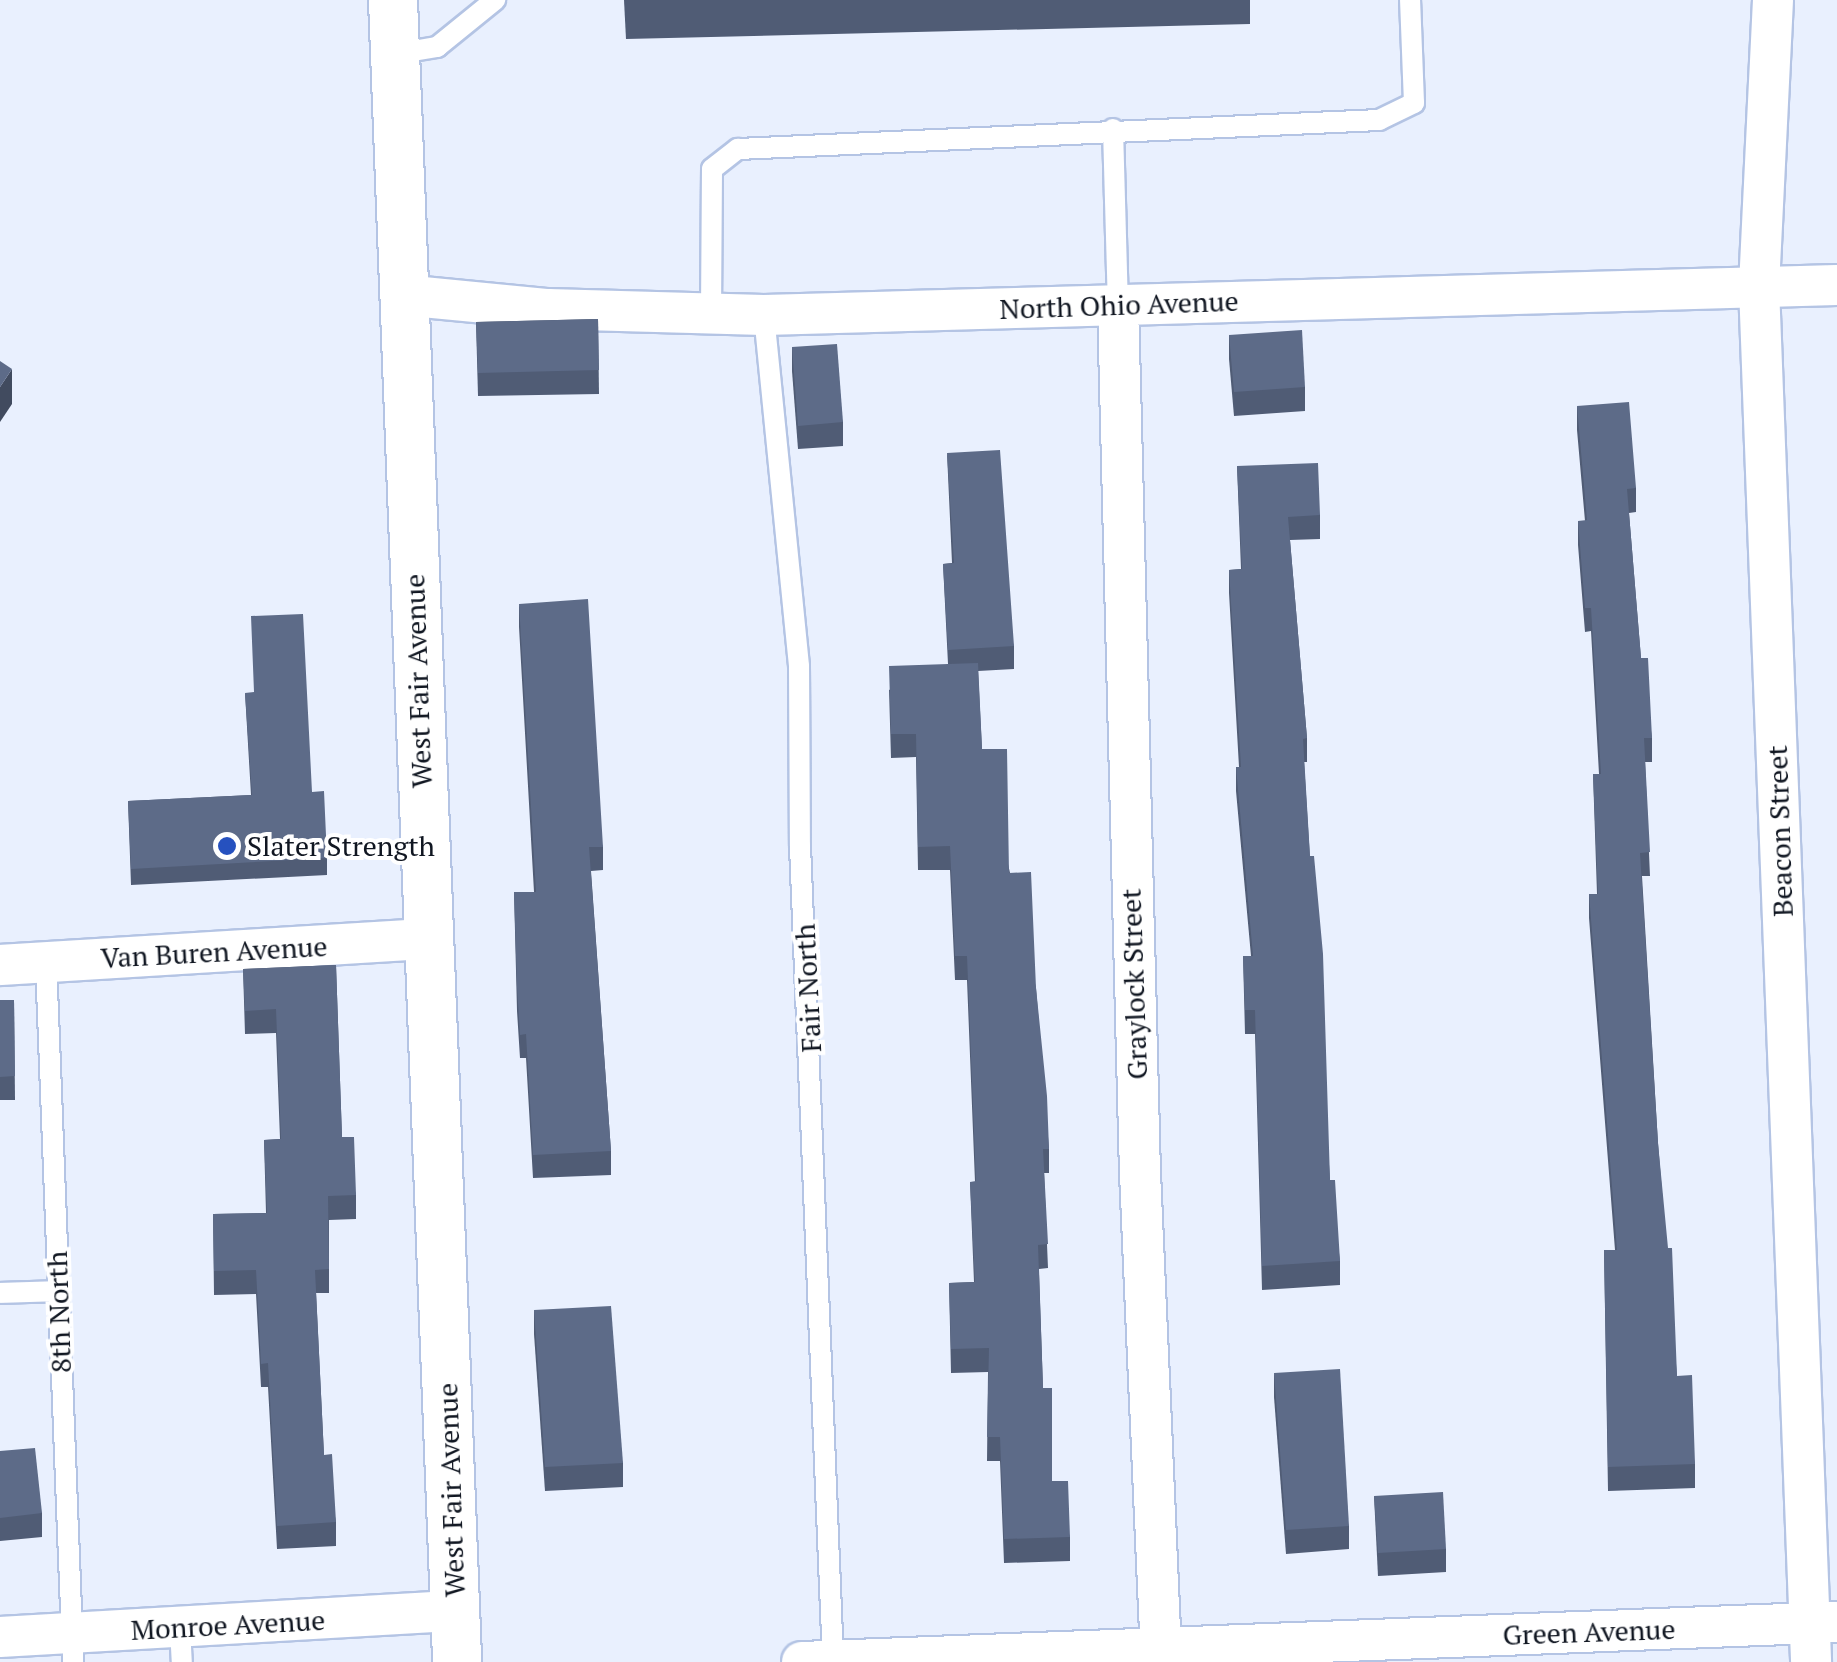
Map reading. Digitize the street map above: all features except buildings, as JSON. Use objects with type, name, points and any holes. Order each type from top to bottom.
[{"type":"street","name":"West Fair Avenue","points":[[393,0],[457,1662]]},
{"type":"street","name":"Beacon Street","points":[[1772,0],[1759,287],[1819,1635]]},
{"type":"street","name":"North Ohio Avenue","points":[[402,296],[548,308],[764,315],[1837,285]]},
{"type":"street","name":"Graylock Street","points":[[1118,306],[1138,1133],[1161,1656]]},
{"type":"street","name":"Van Buren Avenue","points":[[0,966],[429,938]]},
{"type":"street","name":"Monroe Avenue","points":[[0,1637],[73,1648],[182,1645],[455,1611]]},
{"type":"street","name":"Green Avenue","points":[[802,1662],[1161,1656],[1819,1635]]},
{"type":"lane","points":[[394,54],[437,48],[494,0]]},
{"type":"lane","points":[[711,312],[712,169],[738,149],[1113,129],[1378,120],[1414,103],[1410,0]]},
{"type":"lane","points":[[1113,129],[1118,306]]},
{"type":"lane","name":"Fair North","points":[[764,315],[798,666],[800,846],[832,1661]]},
{"type":"lane","name":"8th North","points":[[46,962],[73,1648]]},
{"type":"lane","points":[[0,1293],[58,1291]]},
{"type":"place","name":"Slater Strength","points":[[227,846]]}]
